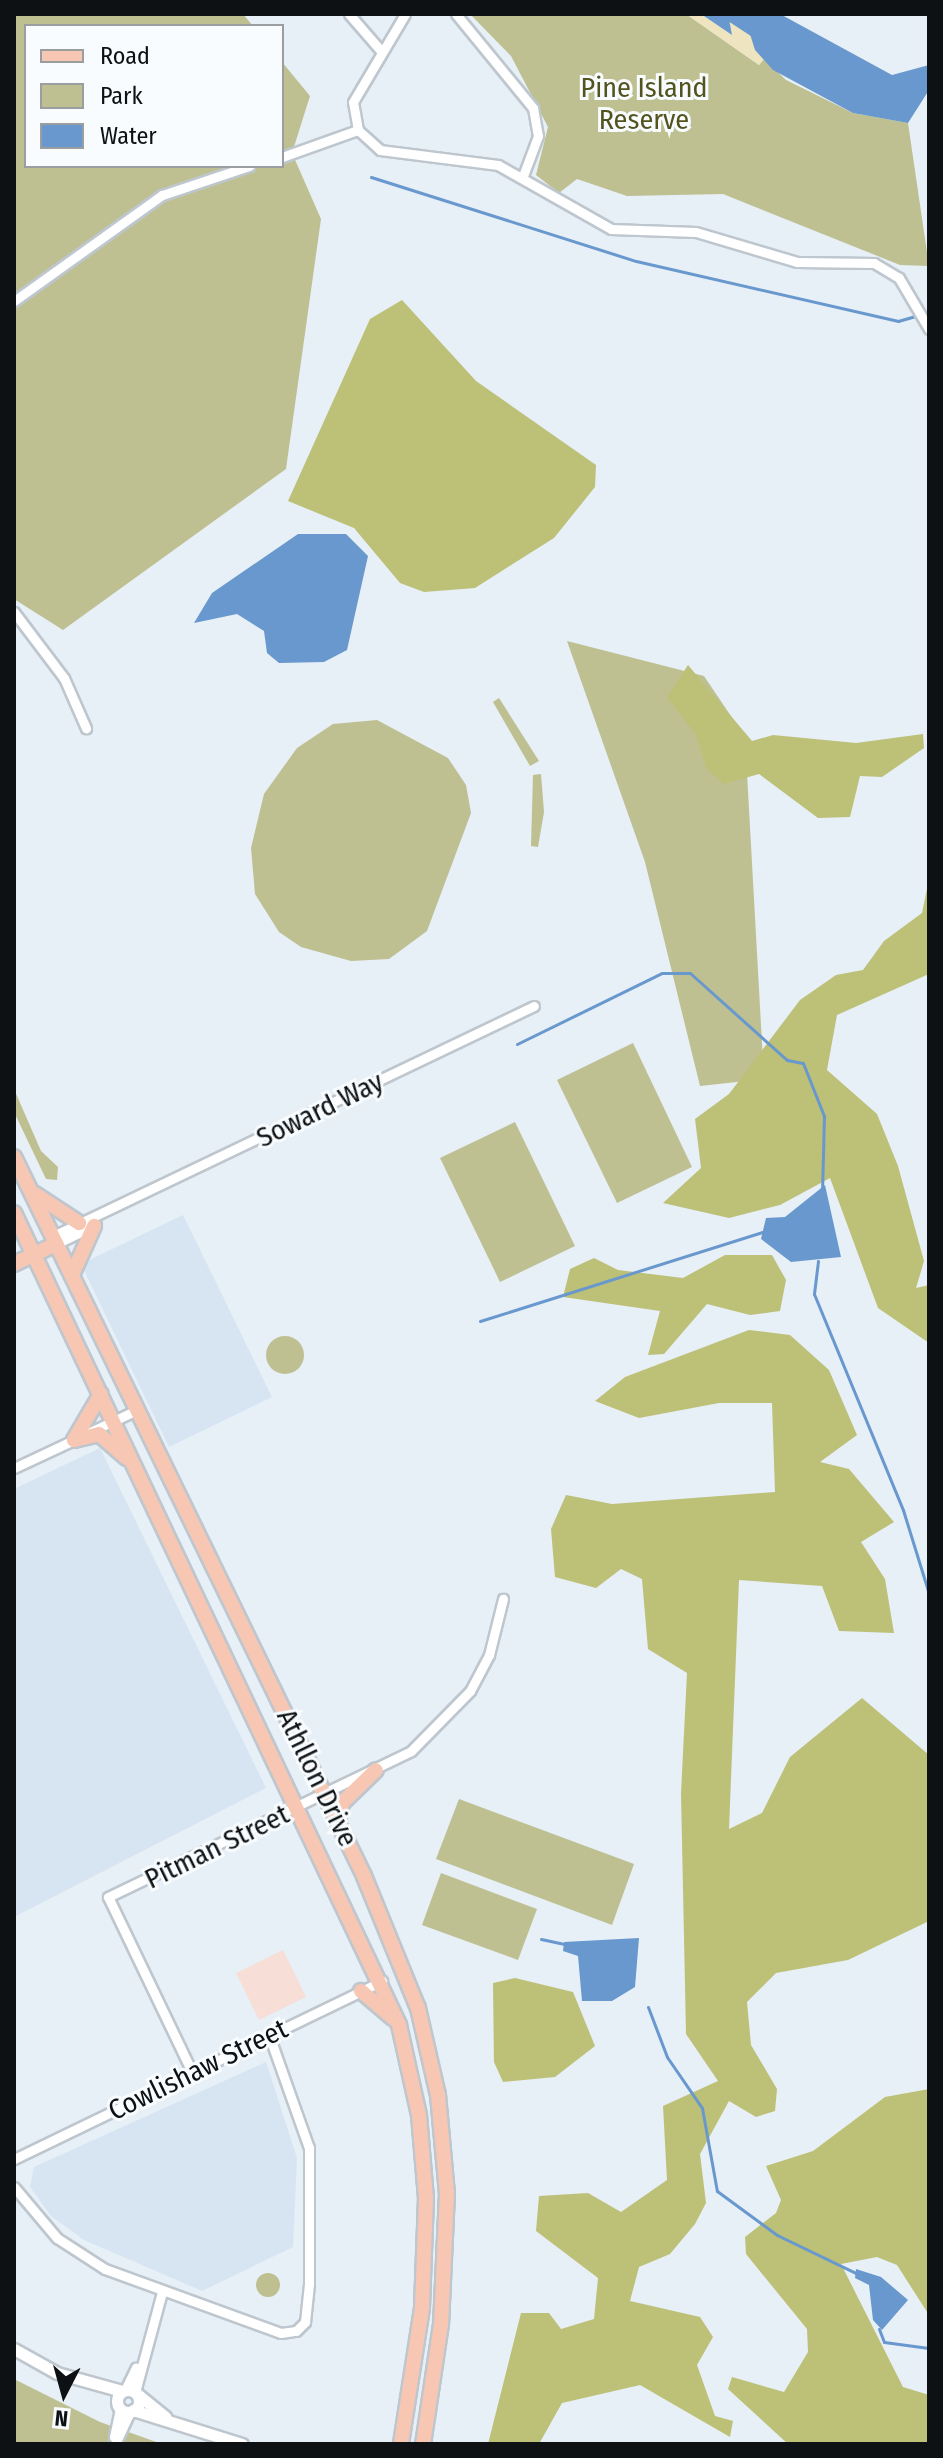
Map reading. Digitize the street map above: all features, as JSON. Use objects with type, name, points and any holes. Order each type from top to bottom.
[{"type":"main road","name":"Athllon Drive","points":[[14,1157],[338,1822],[377,1905],[418,2008],[438,2095],[447,2193],[441,2324],[423,2444]]},
{"type":"main road","points":[[29,1188],[86,1224],[72,1275]]},
{"type":"main road","name":"Athllon Drive","points":[[14,1213],[383,1980],[399,2025],[419,2115],[426,2198],[420,2322],[401,2444]]},
{"type":"main road","name":"Soward Way","points":[[14,1264],[54,1240]]},
{"type":"main road","name":"Soward Way","points":[[14,1255],[32,1251]]},
{"type":"main road","points":[[74,1440],[101,1394]]},
{"type":"main road","points":[[74,1440],[108,1438],[138,1470]]},
{"type":"main road","points":[[338,1822],[342,1803],[376,1770]]},
{"type":"main road","points":[[377,1905],[392,1961],[383,1980],[404,1984],[418,2008]]},
{"type":"main road","points":[[361,1991],[399,2025]]},
{"type":"street","points":[[349,14],[381,51]]},
{"type":"street","points":[[405,14],[353,102],[358,130],[380,150],[472,159],[523,176],[611,229],[696,232],[797,262],[874,263],[899,278],[929,329]]},
{"type":"street","points":[[456,14],[533,108],[536,151],[523,176]]},
{"type":"street","points":[[284,156],[358,130]]},
{"type":"street","points":[[14,301],[162,195],[243,168]]},
{"type":"street","points":[[14,612],[64,678],[86,728]]},
{"type":"street","name":"Soward Way","points":[[54,1240],[534,1006]]},
{"type":"street","points":[[14,1468],[137,1410]]},
{"type":"street","name":"Pitman Street","points":[[192,2072],[108,1897],[376,1770],[426,1739],[470,1691],[489,1655],[503,1599]]},
{"type":"street","name":"Cowlishaw Street","points":[[14,2159],[383,1980]]},
{"type":"street","points":[[14,2187],[80,2256],[162,2292],[281,2333],[305,2322],[309,2148],[269,2035]]},
{"type":"street","points":[[114,2444],[162,2292]]},
{"type":"street","points":[[14,2349],[84,2384],[125,2409],[167,2418],[242,2444]]},
{"type":"street","points":[[84,2384],[129,2392],[167,2418]]},
{"type":"street","points":[[125,2409],[129,2392]]},
{"type":"shaded area","points":[[183,1215],[272,1397],[169,1447],[81,1264]]},
{"type":"shaded area","points":[[100,1448],[266,1788],[14,1917],[14,1489]]},
{"type":"shaded area","points":[[283,1950],[306,1997],[259,2020],[236,1973]]},
{"type":"shaded area","points":[[266,2062],[297,2158],[293,2247],[202,2291],[84,2240],[51,2216],[30,2187],[34,2167]]},
{"type":"green space","points":[[14,14],[243,14],[251,24],[24,24],[24,168],[284,168],[284,64],[310,96],[292,153],[321,219],[286,469],[63,630],[14,599]]},
{"type":"green space","name":"Pine Island Reserve","points":[[470,14],[686,14],[759,65],[764,59],[786,80],[853,113],[908,123],[929,266],[900,265],[723,194],[627,196],[577,179],[559,193],[536,175],[548,127],[511,56]]},
{"type":"green space","points":[[402,300],[476,381],[596,465],[595,487],[554,538],[475,588],[424,592],[400,583],[354,528],[288,501],[370,319]]},
{"type":"green space","points":[[567,641],[704,676],[745,737],[764,1079],[700,1086],[645,862]]},
{"type":"green space","points":[[688,665],[752,741],[773,735],[856,743],[923,734],[924,748],[882,777],[860,776],[850,817],[818,818],[759,774],[724,784],[706,768],[696,735],[667,697]]},
{"type":"green space","points":[[499,698],[539,761],[530,766],[493,702]]},
{"type":"green space","points":[[377,720],[448,758],[466,785],[471,813],[427,931],[389,959],[351,961],[301,947],[279,932],[255,894],[251,848],[264,794],[297,748],[333,724]]},
{"type":"green space","points":[[541,774],[544,812],[538,847],[531,846],[533,775]]},
{"type":"green space","points":[[929,879],[929,974],[837,1015],[827,1070],[877,1114],[898,1166],[924,1261],[916,1288],[929,1285],[929,1343],[878,1308],[830,1178],[780,1205],[729,1218],[663,1203],[701,1168],[695,1119],[729,1094],[800,1000],[836,975],[863,970],[884,941],[922,913]]},
{"type":"green space","points":[[633,1043],[692,1167],[617,1203],[557,1080]]},
{"type":"green space","points":[[14,1089],[41,1151],[58,1167],[57,1180],[46,1179],[14,1112]]},
{"type":"green space","points":[[515,1122],[575,1246],[500,1282],[440,1158]]},
{"type":"green space","points":[[725,1255],[772,1255],[786,1280],[780,1311],[750,1315],[707,1304],[664,1354],[648,1355],[660,1311],[563,1297],[570,1269],[594,1258],[618,1270],[683,1278]]},
{"type":"green space","points":[[749,1330],[790,1335],[829,1370],[857,1435],[820,1462],[849,1469],[894,1522],[861,1542],[885,1579],[894,1633],[839,1631],[822,1586],[739,1580],[729,1829],[762,1813],[790,1757],[862,1698],[929,1755],[929,1921],[848,1960],[776,1973],[747,2002],[751,2045],[777,2089],[775,2111],[756,2117],[729,2101],[700,2154],[706,2203],[695,2224],[670,2254],[639,2267],[630,2301],[700,2317],[713,2337],[697,2365],[715,2416],[733,2421],[730,2437],[640,2385],[562,2403],[539,2444],[488,2444],[521,2313],[549,2313],[561,2329],[594,2319],[598,2278],[536,2231],[539,2196],[588,2193],[621,2212],[667,2180],[663,2106],[718,2081],[686,2034],[681,1793],[687,1673],[648,1649],[642,1579],[621,1569],[596,1588],[555,1577],[551,1529],[566,1495],[612,1504],[775,1492],[772,1403],[719,1403],[639,1418],[595,1401],[625,1377]]},
{"type":"green space","points":[[285,1336],[299,1341],[304,1355],[299,1369],[285,1374],[271,1369],[266,1355],[271,1341]]},
{"type":"green space","points":[[459,1799],[634,1864],[612,1925],[436,1859]]},
{"type":"green space","points":[[441,1873],[537,1909],[518,1960],[422,1925]]},
{"type":"green space","points":[[515,1978],[573,1992],[595,2046],[555,2077],[503,2082],[494,2062],[493,1983]]},
{"type":"green space","points":[[929,2089],[929,2315],[897,2265],[877,2257],[841,2264],[903,2387],[929,2395],[929,2444],[788,2444],[728,2389],[732,2377],[784,2392],[808,2352],[807,2329],[746,2254],[745,2237],[776,2213],[781,2200],[766,2166],[813,2151],[885,2097]]},
{"type":"green space","points":[[268,2273],[279,2280],[280,2285],[273,2296],[268,2297],[257,2290],[256,2285],[263,2274]]},
{"type":"green space","points":[[14,2379],[100,2422],[162,2444],[14,2444]]},
{"type":"sand","points":[[686,14],[701,14],[732,35],[728,19],[745,18],[764,59],[759,65]]},
{"type":"water","points":[[701,14],[780,14],[892,75],[929,65],[929,90],[908,123],[853,113],[773,70],[755,50],[745,18],[729,19],[732,35]]},
{"type":"water","points":[[298,534],[346,534],[368,556],[347,650],[324,662],[279,663],[267,653],[264,631],[237,614],[194,623],[212,593]]},
{"type":"water","points":[[825,1185],[841,1257],[791,1262],[761,1239],[766,1218],[785,1217]]},
{"type":"water","points":[[639,1938],[635,1987],[612,2001],[582,2001],[578,1956],[563,1951],[564,1942]]},
{"type":"water","points":[[856,2269],[881,2277],[908,2300],[882,2330],[873,2320],[869,2285],[855,2278]]},
{"type":"waterway","points":[[732,14],[767,37]]},
{"type":"waterway","points":[[371,177],[636,261],[898,321],[915,316]]},
{"type":"waterway","points":[[517,1044],[662,973],[690,973],[787,1060],[803,1063],[824,1116],[822,1190]]},
{"type":"waterway","points":[[480,1321],[765,1231]]},
{"type":"waterway","points":[[818,1261],[814,1294],[903,1510],[929,1594]]},
{"type":"waterway","points":[[541,1939],[565,1944]]},
{"type":"waterway","points":[[648,2007],[667,2057],[702,2108],[717,2191],[777,2235],[858,2274]]},
{"type":"waterway","points":[[879,2329],[884,2342],[929,2348]]}]
